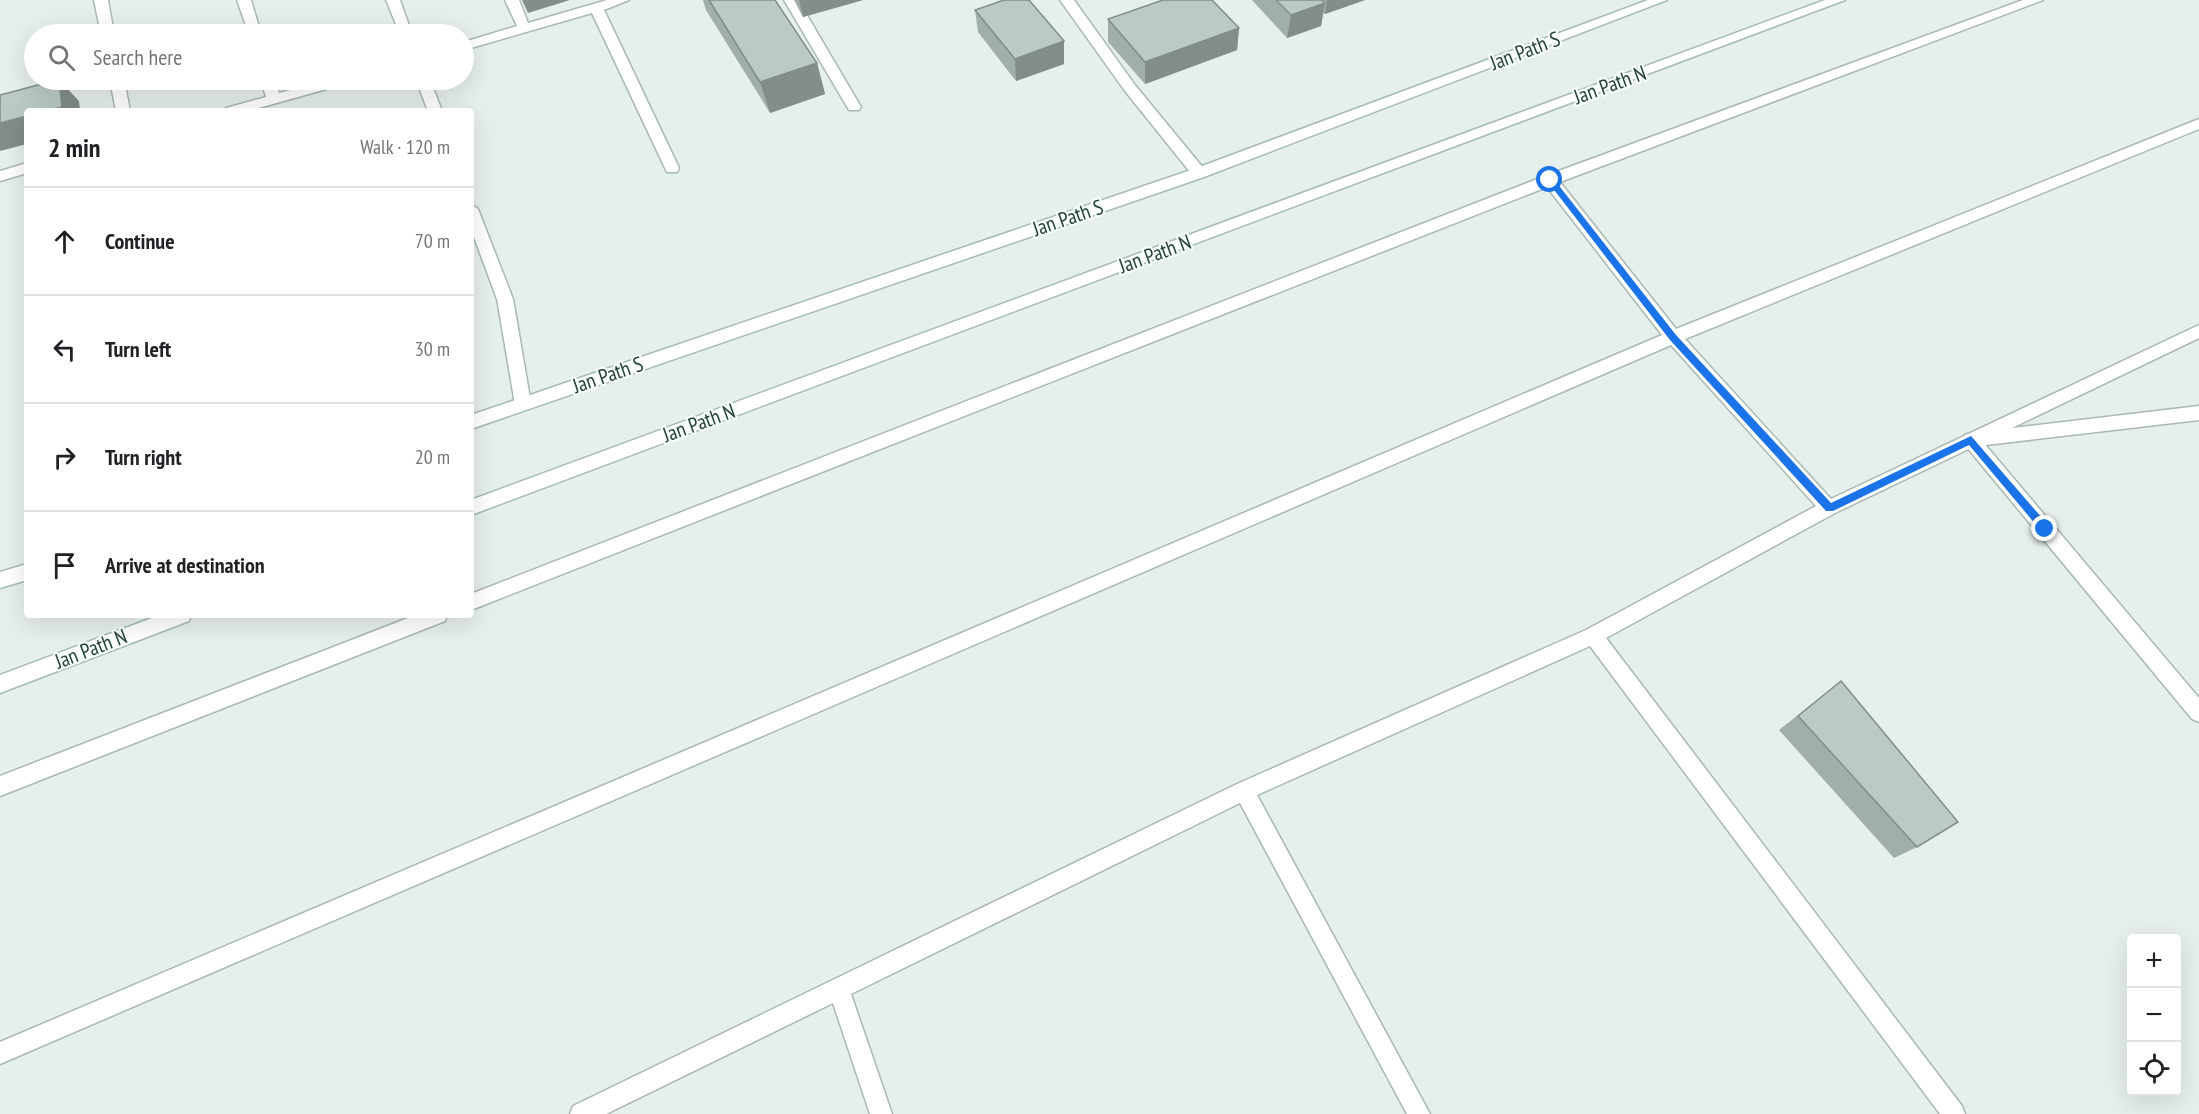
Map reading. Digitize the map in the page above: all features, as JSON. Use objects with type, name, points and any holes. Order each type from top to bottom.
[{"type":"street","points":[[101,0],[106,24]]},
{"type":"street","points":[[244,0],[252,24]]},
{"type":"street","points":[[393,0],[402,24]]},
{"type":"street","points":[[512,0],[524,28]]},
{"type":"street","points":[[474,43],[622,0]]},
{"type":"street","points":[[791,0],[854,107]]},
{"type":"street","points":[[1067,0],[1130,88],[1199,173]]},
{"type":"street","name":"Jan Path S","points":[[474,421],[1199,173],[1660,0]]},
{"type":"street","name":"Jan Path N","points":[[474,507],[1838,0]]},
{"type":"street","points":[[474,601],[1550,180],[2036,0]]},
{"type":"street","points":[[596,7],[672,168]]},
{"type":"street","points":[[119,90],[122,108]]},
{"type":"street","points":[[271,90],[274,99]]},
{"type":"street","points":[[242,108],[307,90]]},
{"type":"street","points":[[427,90],[434,108]]},
{"type":"street","points":[[0,1053],[1673,337],[2199,123]]},
{"type":"street","points":[[0,176],[24,169]]},
{"type":"street","points":[[1550,180],[1673,337],[1829,508]]},
{"type":"street","points":[[474,217],[505,299],[523,404]]},
{"type":"street","points":[[581,1114],[1244,791],[1593,636],[1829,508],[2199,331]]},
{"type":"street","points":[[1971,440],[2199,413]]},
{"type":"street","points":[[1971,440],[2199,713]]},
{"type":"street","points":[[0,580],[24,573]]},
{"type":"street","name":"Jan Path N","points":[[0,684],[174,618]]},
{"type":"street","points":[[0,786],[430,618]]},
{"type":"street","points":[[1593,636],[1954,1114]]},
{"type":"street","points":[[1244,791],[1419,1114]]},
{"type":"street","points":[[839,989],[881,1114]]},
{"type":"building","points":[[709,0],[775,0],[817,63],[760,82]]},
{"type":"building","points":[[1004,0],[1029,0],[1064,41],[1015,59],[975,10]]},
{"type":"building","points":[[1163,0],[1212,0],[1239,28],[1145,62],[1108,19]]},
{"type":"building","points":[[1276,0],[1322,0],[1325,3],[1291,15]]},
{"type":"building","points":[[24,89],[60,90],[62,107],[24,108],[24,117],[0,123],[0,95]]},
{"type":"building","points":[[1841,681],[1958,822],[1917,847],[1798,716]]},
{"type":"route","points":[[1550,180],[1673,337],[1829,508],[1971,440],[2045,529]]}]
